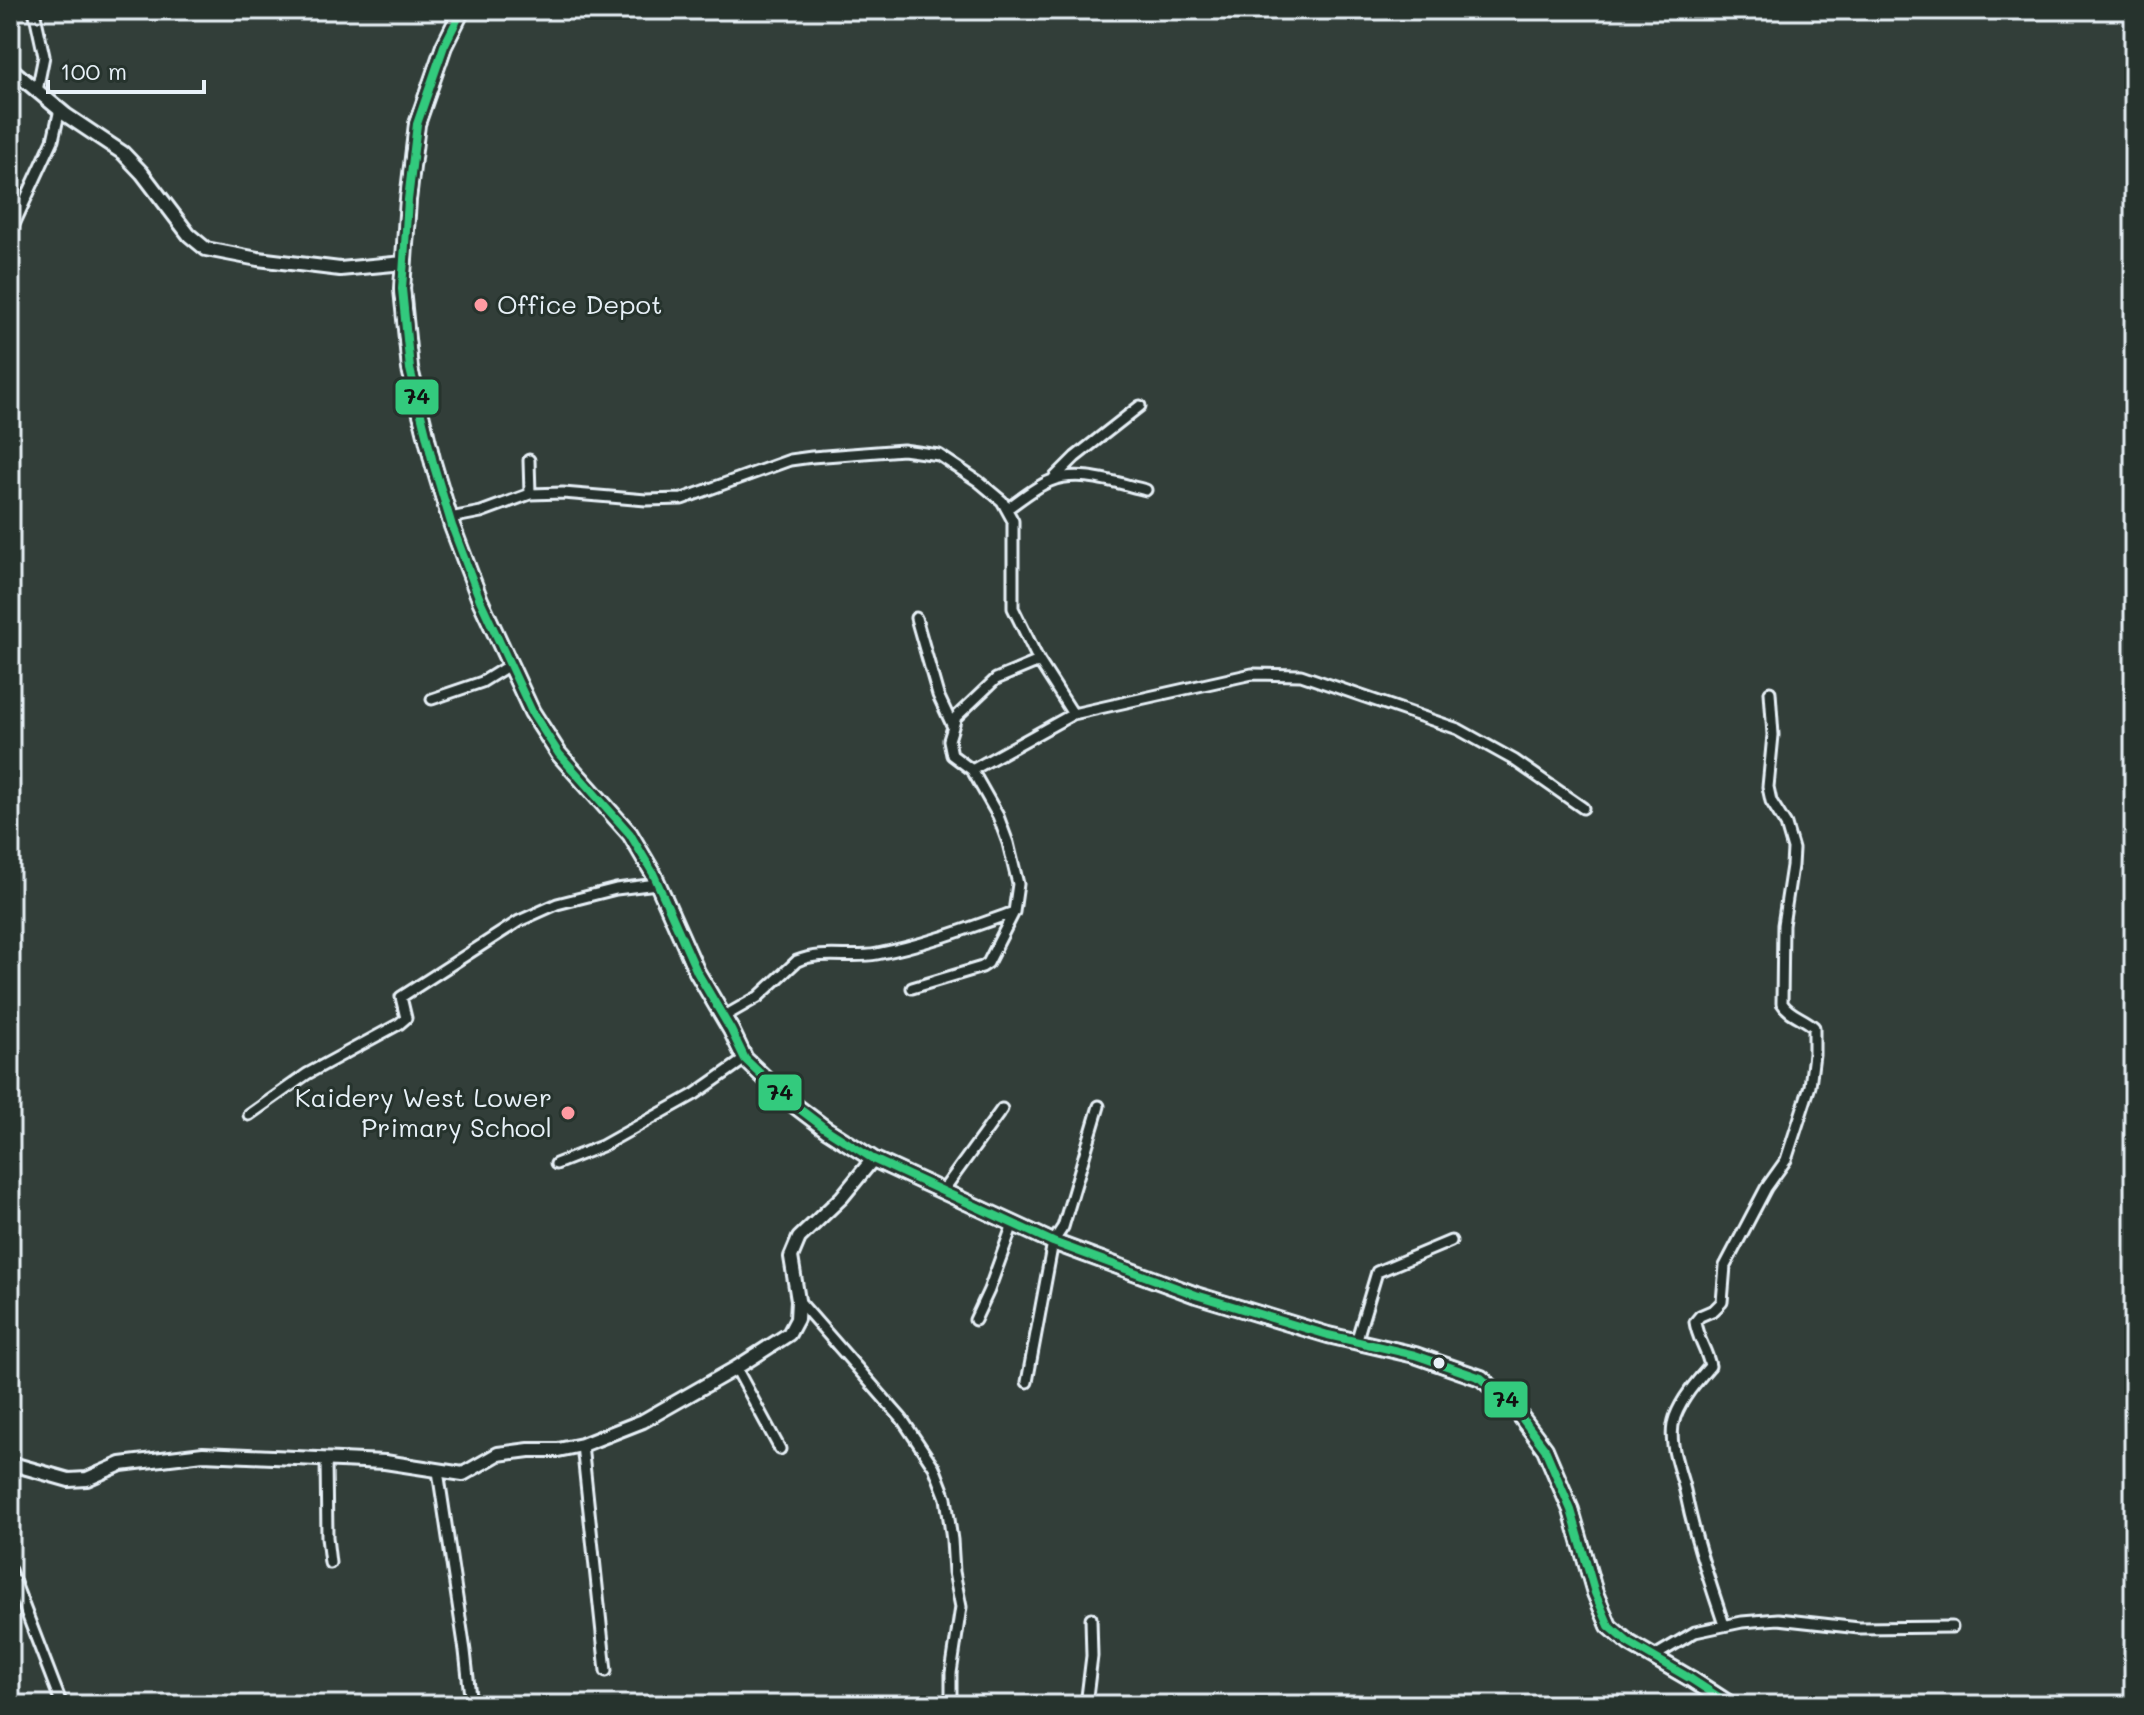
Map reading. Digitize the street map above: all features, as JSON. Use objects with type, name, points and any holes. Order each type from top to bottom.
[{"type":"main road","points":[[462,10],[444,46],[417,124],[402,289],[410,369],[433,463],[480,600],[532,712],[559,754],[630,834],[657,884],[697,972],[745,1059],[789,1101],[873,1159],[1053,1242],[1196,1295],[1328,1335],[1415,1355],[1481,1378],[1513,1406],[1545,1449],[1571,1510],[1595,1593],[1609,1626],[1629,1643],[1731,1705]]},
{"type":"street","points":[[34,10],[44,56],[37,91]]},
{"type":"street","points":[[10,68],[60,109],[123,153],[189,235],[206,249],[340,269],[404,263]]},
{"type":"street","points":[[10,233],[53,140],[60,109]]},
{"type":"street","points":[[1007,509],[1052,480],[1075,457],[1140,406]]},
{"type":"street","points":[[450,518],[481,512],[530,494],[682,499],[790,460],[903,450],[939,455],[990,491],[1007,509],[1013,521],[1013,608],[1039,661],[1073,714]]},
{"type":"street","points":[[529,460],[530,494]]},
{"type":"street","points":[[1052,480],[1087,476],[1146,490]]},
{"type":"street","points":[[916,618],[938,695],[953,727]]},
{"type":"street","points":[[912,988],[988,963],[1014,912],[1018,884],[998,816],[972,770],[952,755],[949,740],[956,717],[996,679],[1039,661]]},
{"type":"street","points":[[432,699],[482,682],[511,664]]},
{"type":"street","points":[[972,770],[1073,714],[1252,674],[1301,675],[1458,729],[1514,760],[1583,808]]},
{"type":"street","points":[[1724,1625],[1689,1515],[1674,1454],[1674,1419],[1710,1366],[1695,1322],[1722,1302],[1725,1266],[1766,1188],[1786,1160],[1810,1086],[1814,1054],[1814,1027],[1782,1003],[1783,925],[1793,849],[1791,837],[1771,801],[1768,787],[1773,735],[1770,692]]},
{"type":"street","points":[[249,1115],[307,1074],[399,1024],[406,1018],[401,997],[519,921],[557,904],[616,889],[657,884]]},
{"type":"street","points":[[723,1017],[758,997],[797,961],[805,958],[839,954],[875,955],[942,937],[1014,912]]},
{"type":"street","points":[[556,1164],[602,1146],[695,1094],[745,1059]]},
{"type":"street","points":[[1027,1382],[1053,1242],[1063,1227],[1099,1106]]},
{"type":"street","points":[[942,1192],[1002,1109]]},
{"type":"street","points":[[10,1466],[69,1480],[87,1479],[121,1464],[203,1454],[385,1462],[463,1474],[498,1454],[558,1450],[582,1445],[643,1421],[789,1334],[797,1319],[798,1300],[791,1257],[799,1238],[842,1197],[873,1159]]},
{"type":"street","points":[[975,1320],[1013,1224]]},
{"type":"street","points":[[1356,1342],[1377,1272],[1451,1241]]},
{"type":"street","points":[[798,1300],[902,1419],[934,1467],[942,1487],[961,1607],[951,1673],[951,1705]]},
{"type":"street","points":[[736,1368],[780,1449]]},
{"type":"street","points":[[582,1445],[606,1671]]},
{"type":"street","points":[[326,1460],[330,1563]]},
{"type":"street","points":[[438,1471],[471,1705]]},
{"type":"street","points":[[10,1570],[62,1705]]},
{"type":"street","points":[[1086,1705],[1092,1656],[1091,1618]]},
{"type":"street","points":[[1653,1657],[1695,1632],[1724,1625],[1778,1619],[1859,1628],[1952,1627]]},
{"type":"transit line","name":"74","points":[[462,10],[444,46],[417,124],[402,289],[410,369],[433,463],[452,526],[480,600],[532,712],[559,754],[630,834],[653,873],[697,972],[745,1059],[789,1101],[873,1159],[1053,1242],[1196,1295],[1328,1335],[1415,1355],[1481,1378],[1513,1406],[1545,1449],[1571,1510],[1595,1593],[1609,1626],[1629,1643],[1731,1705]]},
{"type":"place","name":"Office Depot","points":[[481,305]]},
{"type":"place","name":"Kaidery West Lower Primary School","points":[[568,1113]]}]
